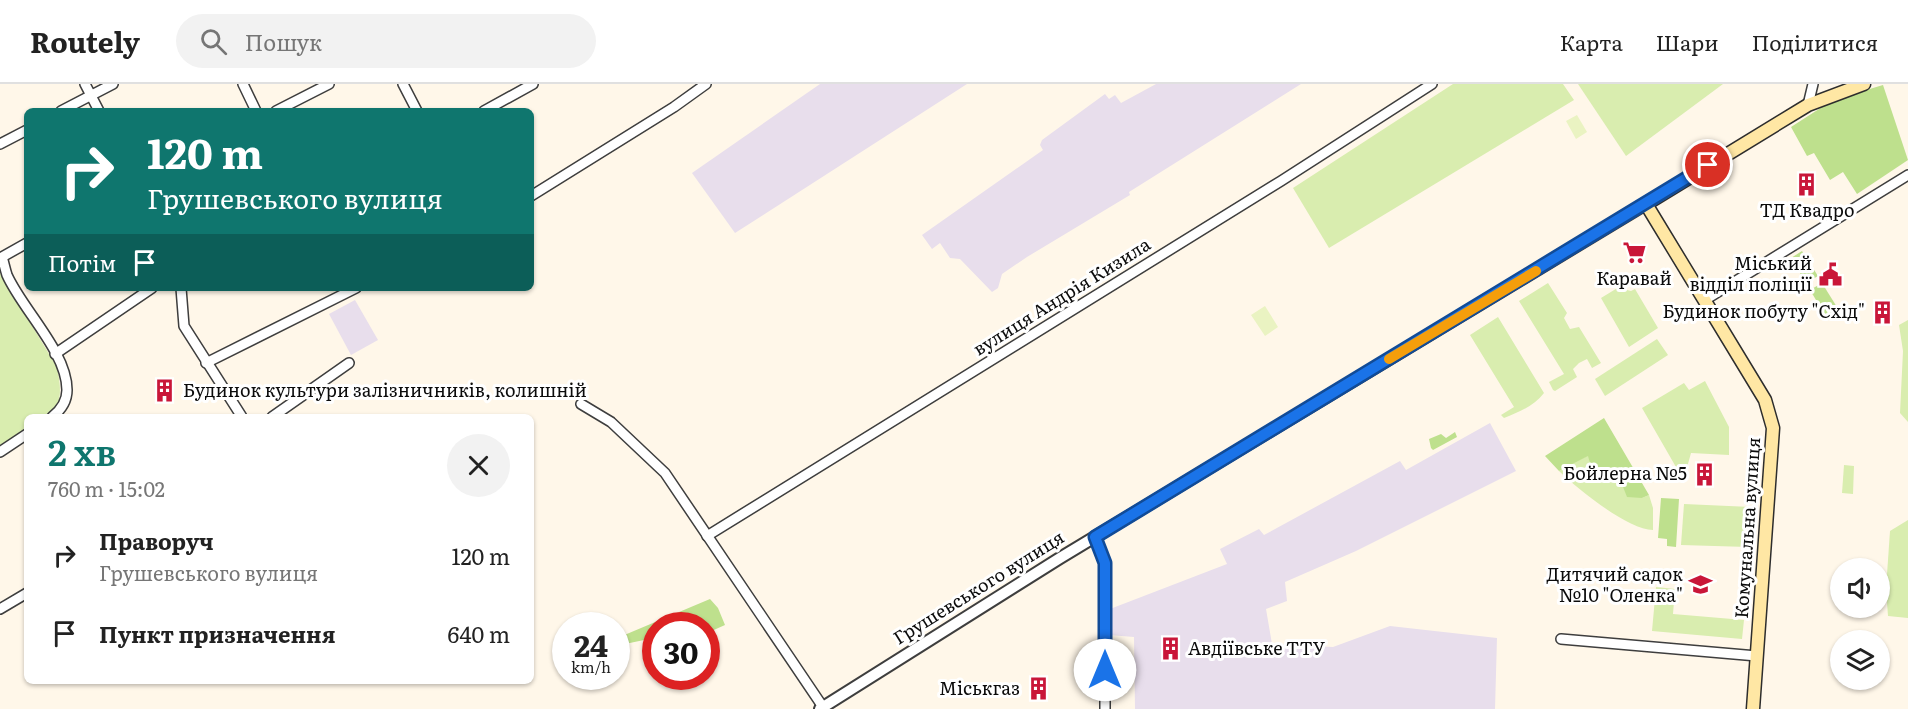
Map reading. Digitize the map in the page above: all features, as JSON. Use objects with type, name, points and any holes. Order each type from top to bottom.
[{"type":"main road","name":"Грушевського вулиця","points":[[1646,204],[1808,105],[1864,84]]},
{"type":"main road","name":"Комунальна вулиця","points":[[1646,204],[1765,400],[1773,428],[1753,709]]},
{"type":"street","points":[[85,84],[98,108]]},
{"type":"street","points":[[67,108],[113,84]]},
{"type":"street","points":[[243,84],[255,108]]},
{"type":"street","points":[[282,108],[329,84]]},
{"type":"street","points":[[403,84],[415,108]]},
{"type":"street","points":[[534,194],[674,107],[706,84]]},
{"type":"street","name":"вулиця Андрія Кизила","points":[[707,536],[1281,182],[1432,84]]},
{"type":"street","points":[[1808,105],[1813,84]]},
{"type":"street","points":[[489,108],[531,85]]},
{"type":"street","points":[[0,144],[24,132]]},
{"type":"street","points":[[1705,300],[1908,175]]},
{"type":"street","name":"Грушевського вулиця","points":[[821,708],[1095,537],[1646,204]]},
{"type":"street","points":[[24,244],[1,255],[8,276],[65,374],[67,391],[64,405],[55,414]]},
{"type":"street","points":[[55,354],[148,291]]},
{"type":"street","points":[[181,291],[184,326],[240,414]]},
{"type":"street","points":[[206,363],[347,291]]},
{"type":"street","points":[[276,414],[349,363]]},
{"type":"street","points":[[581,404],[611,422],[665,473],[821,708]]},
{"type":"street","points":[[0,452],[24,436]]},
{"type":"street","points":[[1095,537],[1105,563],[1105,709]]},
{"type":"street","points":[[0,609],[24,594]]},
{"type":"street","points":[[1561,639],[1757,656]]},
{"type":"shaded area","points":[[820,84],[967,84],[735,233],[692,173]]},
{"type":"shaded area","points":[[1156,84],[1301,84],[1129,192],[1130,195],[1027,257],[1002,274],[998,288],[992,292],[960,259],[950,258],[940,243],[932,249],[922,235],[1043,150],[1040,145],[1042,140],[1105,94],[1109,99],[1115,95],[1121,103]]},
{"type":"shaded area","points":[[355,300],[378,340],[351,355],[329,314]]},
{"type":"shaded area","points":[[1490,423],[1516,471],[1356,551],[1285,582],[1287,601],[1266,609],[1272,644],[1333,647],[1390,626],[1497,638],[1495,709],[1135,709],[1134,637],[1109,635],[1110,609],[1227,564],[1220,549],[1259,529],[1264,535],[1400,461],[1406,470]]},
{"type":"green space","points":[[1453,84],[1563,84],[1574,100],[1329,248],[1293,188]]},
{"type":"green space","points":[[1578,84],[1723,84],[1626,156]]},
{"type":"green space","points":[[1883,85],[1908,160],[1857,194],[1843,172],[1830,180],[1814,153],[1807,156],[1791,127],[1833,100]]},
{"type":"green space","points":[[1577,115],[1587,132],[1576,139],[1566,121]]},
{"type":"green space","points":[[1802,251],[1818,276],[1806,283],[1791,258]]},
{"type":"green space","points":[[0,273],[57,367],[60,396],[54,409],[48,413],[24,414],[24,431],[0,447]]},
{"type":"green space","points":[[1548,283],[1567,313],[1564,318],[1570,329],[1579,327],[1601,363],[1592,368],[1587,359],[1579,363],[1573,369],[1577,377],[1555,391],[1549,382],[1564,374],[1519,301]]},
{"type":"green space","points":[[1822,283],[1840,312],[1828,320],[1810,290]]},
{"type":"green space","points":[[1624,284],[1627,290],[1635,289],[1658,328],[1629,347],[1601,298]]},
{"type":"green space","points":[[1265,306],[1278,327],[1265,336],[1251,315]]},
{"type":"green space","points":[[1498,317],[1544,393],[1531,405],[1504,418],[1501,415],[1514,407],[1470,335]]},
{"type":"green space","points":[[1908,320],[1908,422],[1900,413],[1903,351],[1899,325]]},
{"type":"green space","points":[[1657,339],[1668,355],[1605,396],[1595,379]]},
{"type":"green space","points":[[1705,381],[1729,427],[1729,455],[1691,453],[1686,471],[1680,474],[1642,408],[1684,383],[1689,390]]},
{"type":"green space","points":[[1604,418],[1649,495],[1642,498],[1627,497],[1618,474],[1592,470],[1588,456],[1559,471],[1545,456]]},
{"type":"green space","points":[[1455,432],[1457,437],[1433,450],[1431,448],[1429,439],[1441,434],[1446,438]]},
{"type":"green space","points":[[1589,455],[1592,470],[1618,474],[1642,498],[1649,495],[1653,508],[1653,530],[1630,523],[1617,516],[1590,498],[1559,471]]},
{"type":"green space","points":[[1844,465],[1854,466],[1853,494],[1842,493]]},
{"type":"green space","points":[[1661,498],[1679,499],[1676,547],[1667,546],[1667,539],[1658,538]]},
{"type":"green space","points":[[1684,504],[1751,507],[1748,547],[1681,545]]},
{"type":"green space","points":[[1908,520],[1908,618],[1890,616],[1890,558],[1888,558],[1890,531]]},
{"type":"green space","points":[[1656,587],[1675,589],[1673,614],[1744,620],[1742,639],[1652,631]]},
{"type":"green space","points":[[710,599],[720,612],[679,612]]},
{"type":"green space","points":[[720,613],[725,625],[720,627]]},
{"type":"green space","points":[[642,628],[642,640],[630,643],[630,633]]},
{"type":"slow traffic","points":[[1389,359],[1536,271]]},
{"type":"place","name":"ТД Квадро","points":[[1807,185]]},
{"type":"place","name":"Каравай","points":[[1634,253]]},
{"type":"place","name":"Міський відділ поліції","points":[[1830,274]]},
{"type":"place","name":"Будинок побуту \"Схід\"","points":[[1883,312]]},
{"type":"place","name":"Будинок культури залізничників, колишній","points":[[165,391]]},
{"type":"place","name":"Бойлерна №5","points":[[1705,474]]},
{"type":"place","name":"Дитячий садок №10 \"Оленка\"","points":[[1701,585]]},
{"type":"place","name":"Авдіївське ТТУ","points":[[1170,649]]},
{"type":"place","name":"Міськгаз","points":[[1038,689]]},
{"type":"route","points":[[1105,670],[1105,563],[1095,537],[1491,299],[1708,165]]}]
